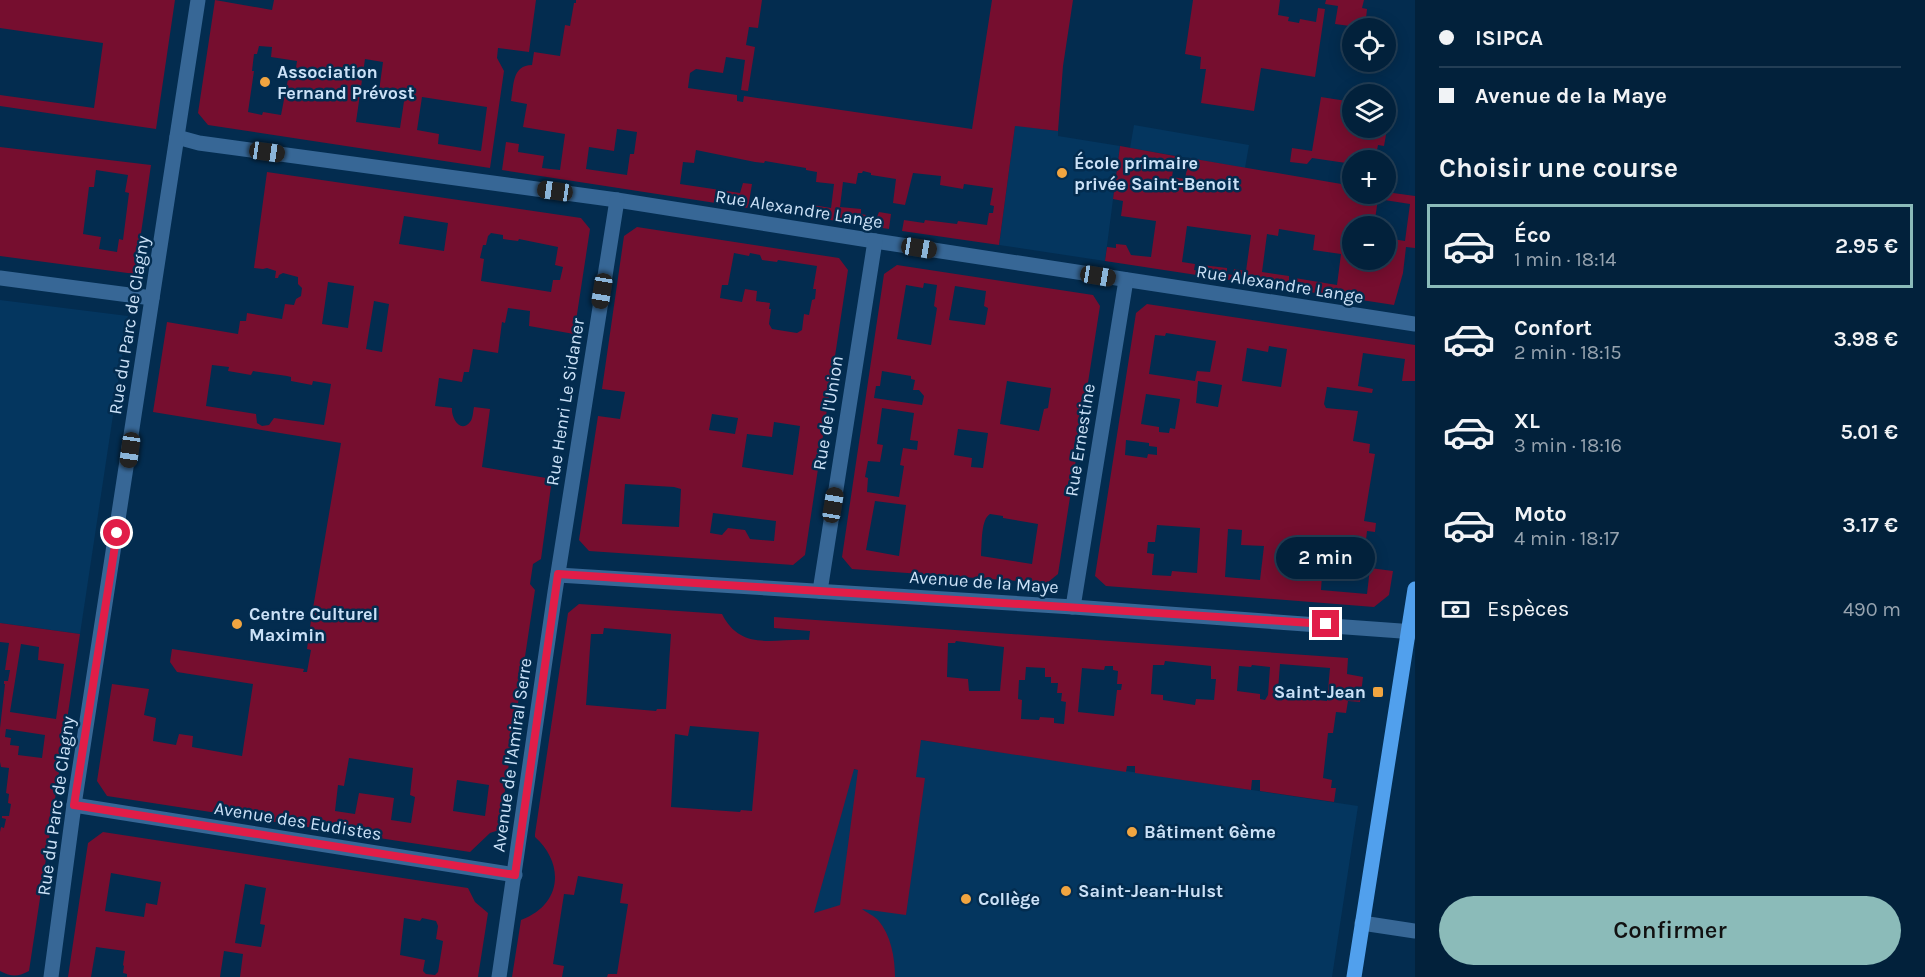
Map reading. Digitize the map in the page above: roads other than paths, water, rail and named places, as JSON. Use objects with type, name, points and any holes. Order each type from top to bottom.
[{"type":"main road","points":[[1354,977],[1411,632],[1415,589]]},
{"type":"street","name":"Rue du Parc de Clagny","points":[[51,977],[74,805],[198,0]]},
{"type":"street","name":"Rue Alexandre Lange","points":[[177,137],[199,143],[617,200],[874,242],[1415,324]]},
{"type":"street","name":"Rue Henri Le Sidaner","points":[[558,574],[617,200]]},
{"type":"street","name":"Rue de l'Union","points":[[820,591],[874,242]]},
{"type":"street","points":[[0,279],[152,298]]},
{"type":"street","name":"Rue Ernestine","points":[[1073,607],[1126,280]]},
{"type":"street","name":"Avenue de la Maye","points":[[558,574],[1073,607],[1411,632]]},
{"type":"street","name":"Avenue de l'Amiral Serre","points":[[499,977],[558,574]]},
{"type":"street","name":"Avenue des Eudistes","points":[[74,805],[515,875]]},
{"type":"street","points":[[1362,923],[1415,931]]},
{"type":"place","name":"Association Fernand Prévost","points":[[265,82]]},
{"type":"place","name":"École primaire privée Saint-Benoit","points":[[1062,173]]},
{"type":"place","name":"Centre Culturel Maximin","points":[[237,624]]},
{"type":"place","name":"Saint-Jean","points":[[1378,692]]},
{"type":"place","name":"Bâtiment 6ème","points":[[1132,832]]},
{"type":"place","name":"Saint-Jean-Hulst","points":[[1066,891]]},
{"type":"place","name":"Collège","points":[[966,899]]}]
